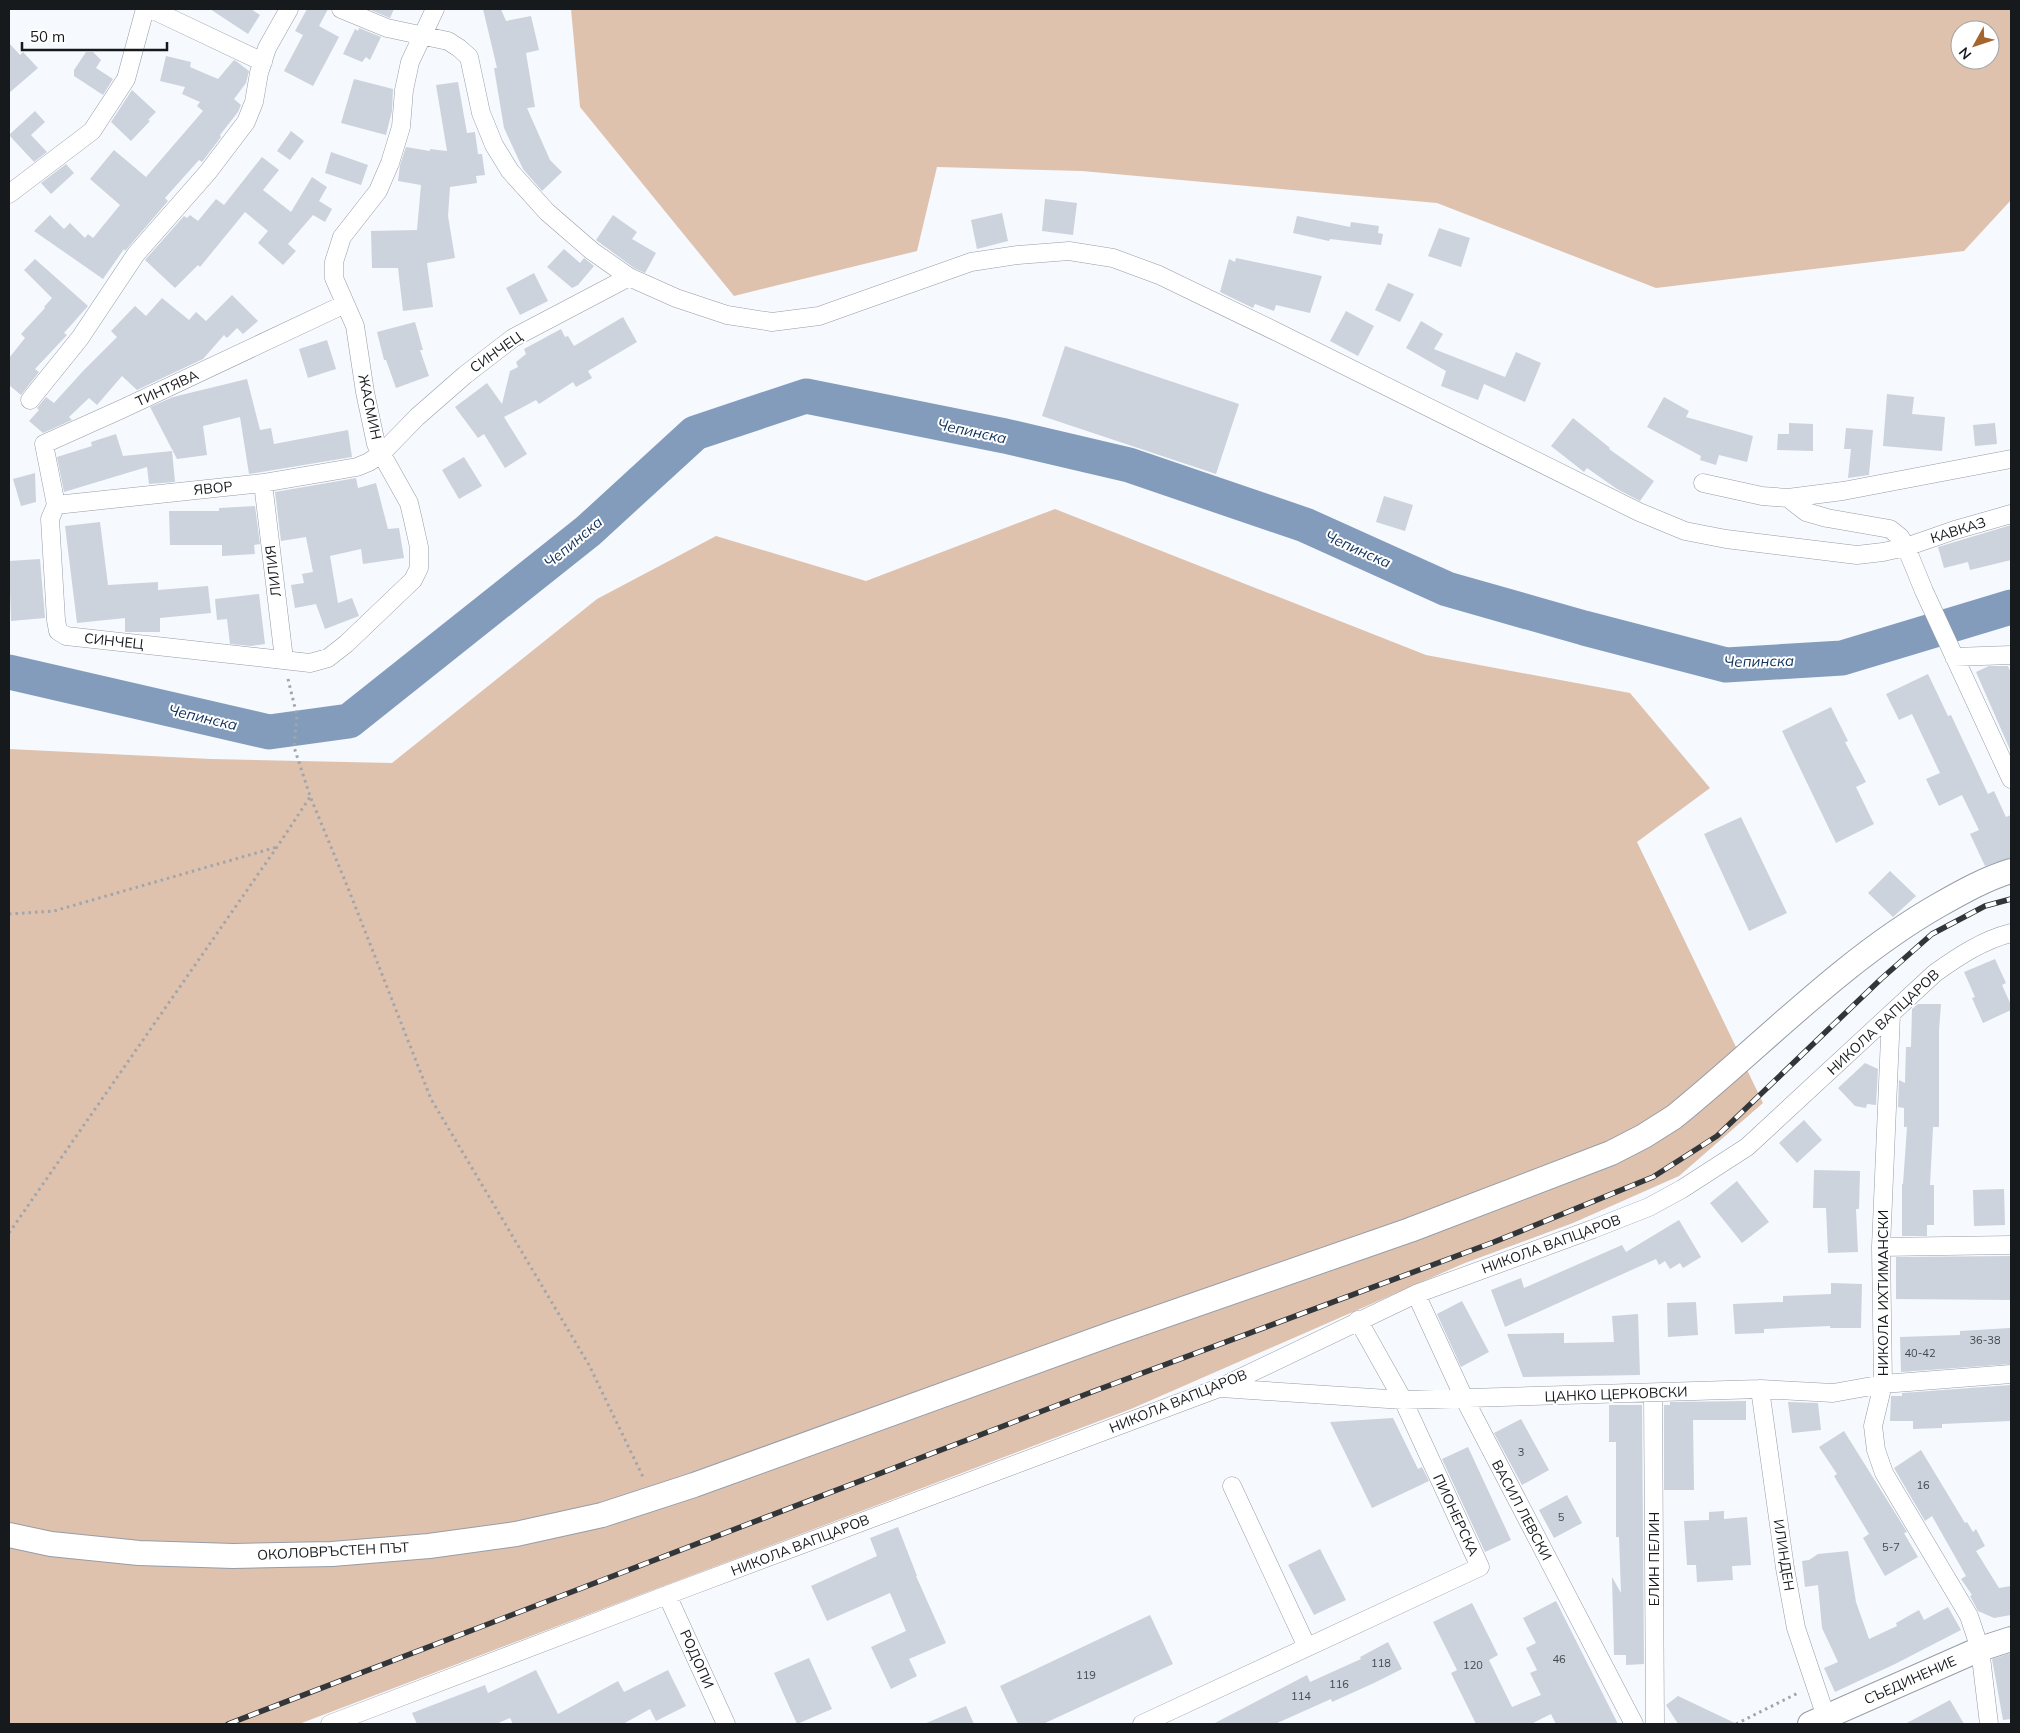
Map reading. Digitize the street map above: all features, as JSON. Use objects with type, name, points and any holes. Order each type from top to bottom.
[{"type":"street","points":[[9,194],[92,131],[126,79],[146,9]]},
{"type":"street","points":[[151,9],[263,62]]},
{"type":"street","points":[[30,400],[80,338],[136,254],[208,172],[246,122],[254,102],[267,48],[289,9]]},
{"type":"street","name":"КАВКАЗ","points":[[341,9],[387,28],[448,41],[459,48],[469,57],[481,113],[494,145],[510,171],[547,212],[592,251],[630,277],[676,298],[727,315],[772,322],[819,316],[971,262],[1018,255],[1069,251],[1113,258],[1159,275],[1639,512],[1685,531],[1726,539],[1857,554],[1883,552],[1906,547],[1955,530],[2011,514]]},
{"type":"street","points":[[424,36],[435,9]]},
{"type":"street","name":"ЖАСМИН","points":[[284,659],[310,663],[328,658],[346,644],[412,580],[419,568],[419,547],[409,503],[376,444],[355,326],[334,278],[334,262],[342,237],[378,191],[390,163],[401,126],[404,90],[410,62],[424,36]]},
{"type":"street","name":"СИНЧЕЦ","points":[[381,454],[417,417],[464,375],[513,338],[630,277]]},
{"type":"street","name":"ТИНТЯВА","points":[[53,512],[44,444],[345,304]]},
{"type":"street","name":"ЯВОР","points":[[53,512],[263,483],[357,467],[381,454]]},
{"type":"street","points":[[1704,483],[1762,496],[1788,498],[1843,491],[2011,459]]},
{"type":"street","name":"ЛИЛИЯ","points":[[263,483],[284,659]]},
{"type":"street","points":[[1788,498],[1806,512],[1827,518],[1890,529],[1900,537],[2011,779]]},
{"type":"street","name":"СИНЧЕЦ","points":[[53,512],[56,620],[58,631],[66,636],[284,659]]},
{"type":"street","points":[[1953,654],[2011,655]]},
{"type":"street","points":[[653,1498],[1114,1333],[1410,1230],[1611,1153],[1644,1136],[1674,1117],[1850,965],[1906,924],[1956,895],[2011,871]]},
{"type":"street","name":"НИКОЛА ВАПЦАРОВ","points":[[330,1724],[667,1594],[1219,1388],[1358,1320],[1416,1294],[1593,1230],[1649,1207],[1747,1147],[1935,973],[1961,954],[1996,937],[2011,933]]},
{"type":"street","name":"НИКОЛА ИХТИМАНСКИ","points":[[1891,1014],[1881,1247],[1883,1384],[1873,1426],[1876,1450],[1884,1473],[1969,1616],[1980,1649],[1989,1724]]},
{"type":"street","points":[[1881,1247],[2011,1245]]},
{"type":"street","name":"ВАСИЛ ЛЕВСКИ","points":[[1416,1294],[1464,1398],[1634,1724]]},
{"type":"street","name":"ПИОНЕРСКА","points":[[1142,1724],[1480,1567],[1404,1400],[1358,1320]]},
{"type":"street","name":"ЦАНКО ЦЕРКОВСКИ","points":[[1219,1388],[1404,1400],[1760,1389],[1833,1393],[1883,1384],[2011,1374]]},
{"type":"street","name":"ИЛИНДЕН","points":[[1760,1389],[1785,1568],[1794,1619],[1814,1685],[1818,1720]]},
{"type":"street","name":"ЕЛИН ПЕЛИН","points":[[1653,1393],[1655,1724]]},
{"type":"street","points":[[1232,1486],[1308,1647]]},
{"type":"street","name":"ОКОЛОВРЪСТЕН ПЪТ","points":[[9,1535],[51,1544],[139,1553],[233,1556],[332,1554],[429,1546],[516,1534],[602,1515],[653,1498]]},
{"type":"street","name":"РОДОПИ","points":[[667,1594],[726,1724]]},
{"type":"street","name":"СЪЕДИНЕНИЕ","points":[[1818,1720],[1980,1649],[2011,1639]]},
{"type":"path","points":[[284,659],[297,716],[294,747],[310,796],[431,1099],[589,1365],[621,1428],[653,1498]]},
{"type":"path","points":[[9,1233],[277,847],[310,796]]},
{"type":"path","points":[[9,914],[54,910],[277,847]]},
{"type":"path","points":[[1736,1724],[1814,1685]]},
{"type":"shaded area","points":[[571,9],[2011,9],[2011,200],[1964,251],[1656,288],[1437,203],[1082,171],[937,167],[917,251],[734,296],[580,107]]},
{"type":"shaded area","points":[[1055,509],[1426,655],[1630,693],[1710,788],[1637,842],[1763,1103],[1679,1176],[1573,1223],[1465,1263],[1131,1409],[299,1724],[9,1724],[9,749],[211,759],[392,763],[597,599],[716,536],[866,581]]},
{"type":"building","points":[[210,9],[251,9],[260,15],[248,34]]},
{"type":"building","points":[[307,9],[328,9],[319,26],[339,37],[313,86],[284,71],[303,35],[295,31]]},
{"type":"building","points":[[368,9],[394,9],[390,18]]},
{"type":"building","points":[[483,9],[501,9],[506,21],[531,16],[539,50],[526,53],[535,107],[527,108],[550,160],[562,172],[542,191],[523,169],[504,128],[494,68],[497,68]]},
{"type":"building","points":[[359,28],[381,37],[370,60],[366,57],[362,62],[343,54],[355,29],[358,31]]},
{"type":"building","points":[[9,43],[20,55],[23,52],[38,68],[9,93]]},
{"type":"building","points":[[86,52],[93,52],[101,60],[96,68],[113,79],[103,95],[74,76],[74,70]]},
{"type":"building","points":[[166,56],[191,62],[190,67],[218,79],[234,60],[236,61],[249,71],[246,83],[234,99],[241,105],[238,112],[220,135],[221,137],[202,162],[199,160],[165,198],[168,201],[125,251],[124,249],[103,279],[34,231],[50,215],[64,229],[70,223],[85,238],[88,234],[93,238],[120,205],[90,179],[114,150],[146,177],[203,111],[197,106],[200,102],[182,94],[185,87],[160,81]]},
{"type":"building","points":[[354,79],[393,89],[392,111],[386,135],[341,123]]},
{"type":"building","points":[[458,82],[467,133],[475,132],[478,154],[482,154],[485,175],[476,176],[477,183],[450,187],[448,216],[455,258],[427,263],[433,307],[403,311],[398,268],[372,268],[371,231],[417,230],[421,185],[398,181],[400,165],[406,147],[430,151],[430,149],[447,151],[436,85]]},
{"type":"building","points":[[132,90],[156,112],[131,141],[111,122]]},
{"type":"building","points":[[35,111],[45,122],[31,135],[47,152],[34,162],[9,135]]},
{"type":"building","points":[[291,131],[304,141],[290,160],[277,151]]},
{"type":"building","points":[[331,152],[368,165],[361,185],[325,173]]},
{"type":"building","points":[[262,157],[279,170],[263,190],[291,212],[312,177],[327,187],[319,201],[332,209],[325,222],[313,215],[288,244],[296,251],[283,265],[258,243],[268,231],[245,212],[200,267],[198,265],[175,288],[145,260],[184,216],[187,218],[190,215],[198,221],[216,199],[224,205]]},
{"type":"building","points":[[66,164],[74,173],[51,194],[41,183]]},
{"type":"building","points":[[1045,199],[1077,203],[1073,235],[1042,231]]},
{"type":"building","points":[[1002,213],[1008,241],[977,249],[971,220]]},
{"type":"building","points":[[613,215],[637,232],[632,239],[656,253],[645,273],[634,268],[596,240]]},
{"type":"building","points":[[1297,216],[1350,227],[1351,222],[1379,226],[1378,233],[1383,234],[1381,245],[1330,239],[1329,241],[1293,233]]},
{"type":"building","points":[[1439,228],[1470,238],[1461,267],[1428,256]]},
{"type":"building","points":[[564,249],[580,263],[584,258],[594,266],[578,285],[572,288],[547,267]]},
{"type":"building","points":[[1236,258],[1322,276],[1310,313],[1276,305],[1274,311],[1255,304],[1253,308],[1220,292],[1229,259],[1235,262]]},
{"type":"building","points":[[35,259],[88,306],[64,333],[67,335],[35,369],[39,372],[21,395],[9,385],[9,358],[25,338],[21,334],[52,298],[24,270]]},
{"type":"building","points":[[534,273],[548,301],[520,315],[506,288]]},
{"type":"building","points":[[1388,283],[1414,294],[1400,322],[1375,310]]},
{"type":"building","points":[[232,295],[258,321],[243,334],[237,328],[227,338],[224,335],[203,359],[137,390],[122,376],[97,405],[89,398],[69,417],[72,420],[43,433],[29,421],[39,410],[37,408],[46,397],[54,403],[117,337],[111,331],[135,306],[146,316],[162,298],[189,320],[196,312],[206,321]]},
{"type":"building","points":[[1346,311],[1374,326],[1358,356],[1330,341]]},
{"type":"building","points":[[623,317],[637,342],[588,371],[592,378],[576,387],[573,382],[539,404],[536,400],[504,417],[527,454],[505,468],[484,434],[478,438],[455,407],[487,383],[502,404],[510,371],[518,367],[516,362],[526,354],[524,349],[561,329],[565,337],[568,336],[574,346]]},
{"type":"building","points":[[1421,321],[1443,334],[1434,349],[1505,377],[1516,352],[1541,363],[1525,402],[1484,384],[1478,400],[1441,386],[1446,371],[1406,348]]},
{"type":"building","points":[[415,322],[423,350],[420,350],[429,376],[396,388],[386,360],[384,360],[377,332]]},
{"type":"building","points":[[327,340],[336,369],[308,378],[299,349]]},
{"type":"building","points":[[1065,346],[1239,404],[1216,474],[1042,416]]},
{"type":"building","points":[[247,379],[260,430],[271,428],[274,444],[348,430],[352,457],[249,474],[240,417],[203,426],[207,455],[177,459],[150,407],[173,397]]},
{"type":"building","points":[[1887,394],[1914,397],[1912,414],[1945,417],[1942,451],[1883,446]]},
{"type":"building","points":[[1664,397],[1689,411],[1686,417],[1753,436],[1747,462],[1719,455],[1716,465],[1700,460],[1701,456],[1647,427]]},
{"type":"building","points":[[1573,418],[1609,449],[1654,481],[1640,501],[1617,489],[1587,468],[1584,472],[1551,446]]},
{"type":"building","points":[[1789,423],[1813,424],[1813,451],[1777,450],[1778,434],[1789,434]]},
{"type":"building","points":[[1995,423],[1997,444],[1975,446],[1973,425]]},
{"type":"building","points":[[1846,428],[1873,430],[1869,475],[1848,478],[1851,449],[1844,449]]},
{"type":"building","points":[[116,434],[123,456],[172,451],[175,482],[149,484],[147,467],[64,492],[57,457],[92,446],[91,442]]},
{"type":"building","points":[[464,457],[482,486],[459,499],[442,470]]},
{"type":"building","points":[[35,473],[36,502],[21,506],[13,479]]},
{"type":"building","points":[[356,478],[358,488],[376,483],[388,529],[399,528],[404,558],[363,564],[361,549],[330,556],[338,603],[352,598],[359,616],[325,629],[316,604],[295,608],[291,585],[304,583],[302,574],[313,572],[306,537],[281,541],[275,492]]},
{"type":"building","points":[[1384,496],[1413,505],[1405,531],[1376,522]]},
{"type":"building","points":[[255,506],[260,544],[254,545],[255,554],[222,556],[222,545],[170,545],[169,511],[219,511],[219,508]]},
{"type":"building","points":[[100,522],[108,585],[158,582],[158,590],[208,586],[211,613],[160,618],[160,632],[125,632],[125,618],[77,623],[65,526]]},
{"type":"building","points":[[2011,525],[2011,560],[1970,570],[1968,562],[1944,568],[1938,547]]},
{"type":"building","points":[[40,559],[45,618],[11,621],[9,561]]},
{"type":"building","points":[[259,594],[265,644],[251,646],[230,644],[227,619],[217,620],[215,599]]},
{"type":"building","points":[[1989,666],[2008,666],[2011,673],[2011,752],[1976,672]]},
{"type":"building","points":[[1928,674],[1948,716],[1951,715],[1988,794],[1994,791],[2006,817],[2011,815],[2011,858],[1985,866],[1970,834],[1979,830],[1962,795],[1939,806],[1926,779],[1940,773],[1912,714],[1899,720],[1886,694]]},
{"type":"building","points":[[1831,707],[1848,741],[1845,742],[1866,782],[1856,787],[1874,824],[1836,843],[1782,731]]},
{"type":"building","points":[[1741,817],[1787,913],[1749,931],[1704,834]]},
{"type":"building","points":[[1890,871],[1916,896],[1893,917],[1868,893]]},
{"type":"building","points":[[1995,959],[2006,983],[2002,985],[2011,1005],[2011,1010],[1983,1023],[1972,998],[1975,997],[1964,972]]},
{"type":"building","points":[[1918,1004],[1941,1004],[1939,1030],[1939,1127],[1933,1127],[1930,1185],[1934,1185],[1934,1225],[1927,1225],[1927,1236],[1902,1236],[1902,1184],[1907,1127],[1904,1127],[1904,1108],[1898,1107],[1899,1080],[1905,1083],[1906,1047],[1911,1047],[1912,1009]]},
{"type":"building","points":[[1865,1063],[1878,1069],[1876,1105],[1867,1104],[1866,1108],[1855,1106],[1838,1088]]},
{"type":"building","points":[[1804,1120],[1822,1140],[1797,1163],[1779,1143]]},
{"type":"building","points":[[1814,1170],[1860,1171],[1859,1209],[1856,1209],[1858,1252],[1828,1253],[1826,1208],[1813,1208]]},
{"type":"building","points":[[1737,1181],[1769,1222],[1742,1243],[1710,1203]]},
{"type":"building","points":[[2004,1189],[2005,1225],[1974,1226],[1973,1190]]},
{"type":"building","points":[[1679,1220],[1701,1257],[1683,1268],[1680,1263],[1670,1269],[1665,1261],[1659,1265],[1656,1259],[1505,1327],[1491,1290],[1521,1278],[1524,1288],[1622,1245],[1626,1252]]},
{"type":"building","points":[[2011,1256],[2011,1300],[1896,1299],[1896,1257]]},
{"type":"building","points":[[1831,1283],[1862,1284],[1861,1328],[1830,1328],[1830,1326],[1764,1329],[1764,1333],[1735,1334],[1733,1304],[1783,1302],[1783,1296],[1831,1294]]},
{"type":"building","points":[[1462,1301],[1489,1352],[1461,1367],[1437,1314]]},
{"type":"building","points":[[1696,1302],[1698,1335],[1668,1337],[1667,1303]]},
{"type":"building","points":[[1638,1314],[1640,1375],[1523,1377],[1507,1334],[1564,1333],[1564,1343],[1614,1342],[1612,1316]]},
{"type":"building","points":[[2010,1328],[2011,1364],[1901,1372],[1900,1337],[1960,1335],[1960,1331]]},
{"type":"building","points":[[2011,1385],[2011,1421],[1942,1424],[1942,1428],[1913,1429],[1913,1421],[1890,1421],[1891,1396],[1902,1396],[1902,1393]]},
{"type":"building","points":[[1746,1401],[1746,1420],[1693,1420],[1694,1490],[1664,1490],[1664,1405],[1670,1405],[1670,1402]]},
{"type":"building","points":[[1788,1402],[1818,1403],[1821,1430],[1792,1433]]},
{"type":"building","points":[[1609,1405],[1642,1405],[1644,1664],[1626,1665],[1626,1655],[1614,1655],[1612,1577],[1621,1593],[1619,1537],[1616,1537],[1616,1442],[1609,1442]]},
{"type":"building","points":[[1393,1418],[1418,1469],[1422,1467],[1429,1481],[1372,1508],[1330,1422]]},
{"type":"building","points":[[1521,1419],[1549,1470],[1522,1485],[1494,1433]]},
{"type":"building","points":[[1844,1431],[1907,1532],[1904,1533],[1918,1557],[1885,1576],[1863,1538],[1869,1534],[1834,1476],[1837,1474],[1819,1447]]},
{"type":"building","points":[[1468,1447],[1511,1540],[1485,1552],[1442,1459]]},
{"type":"building","points":[[1921,1450],[1965,1523],[1967,1522],[1973,1532],[1976,1529],[1985,1546],[1976,1551],[1999,1588],[2011,1586],[2011,1615],[1994,1618],[1978,1611],[1970,1596],[1972,1595],[1961,1579],[1966,1576],[1932,1516],[1925,1521],[1894,1468]]},
{"type":"building","points":[[1567,1495],[1582,1523],[1554,1538],[1539,1510]]},
{"type":"building","points":[[1724,1511],[1724,1519],[1747,1517],[1751,1565],[1732,1566],[1733,1580],[1697,1582],[1696,1565],[1687,1565],[1684,1521],[1709,1520],[1709,1512]]},
{"type":"building","points":[[898,1527],[916,1576],[946,1643],[909,1659],[917,1676],[891,1689],[871,1647],[906,1631],[890,1593],[827,1621],[811,1586],[877,1556],[870,1538]]},
{"type":"building","points":[[1320,1549],[1346,1600],[1314,1615],[1288,1565]]},
{"type":"building","points":[[1848,1551],[1856,1602],[1869,1639],[1897,1626],[1896,1623],[1919,1610],[1924,1620],[1948,1607],[1961,1630],[1835,1692],[1824,1668],[1838,1662],[1822,1628],[1818,1585],[1805,1587],[1802,1561],[1809,1560],[1818,1554]]},
{"type":"building","points":[[1556,1601],[1618,1724],[1556,1724],[1551,1714],[1531,1724],[1476,1724],[1451,1673],[1457,1670],[1433,1622],[1472,1603],[1498,1655],[1489,1660],[1512,1707],[1541,1695],[1530,1673],[1537,1670],[1526,1648],[1536,1643],[1523,1618]]},
{"type":"building","points":[[1150,1615],[1173,1664],[1043,1724],[1018,1724],[1000,1686]]},
{"type":"building","points":[[1388,1642],[1402,1669],[1374,1683],[1332,1702],[1331,1699],[1275,1724],[1213,1724],[1307,1675],[1310,1682],[1361,1659],[1360,1657]]},
{"type":"building","points":[[2011,1653],[2011,1719],[2003,1720],[1992,1659]]},
{"type":"building","points":[[809,1658],[832,1709],[797,1724],[774,1673]]},
{"type":"building","points":[[536,1670],[558,1714],[618,1681],[624,1692],[668,1670],[686,1706],[656,1721],[650,1709],[623,1724],[513,1724],[510,1718],[496,1724],[417,1724],[412,1713],[485,1685],[488,1693]]},
{"type":"building","points":[[1678,1696],[1737,1724],[1678,1724],[1666,1705]]},
{"type":"building","points":[[1950,1700],[1964,1724],[1905,1724]]},
{"type":"building","points":[[966,1706],[974,1724],[924,1724]]},
{"type":"waterway","name":"Чепинска","points":[[9,672],[269,732],[349,721],[588,531],[695,433],[806,396],[1005,436],[1129,465],[1305,525],[1447,589],[1584,628],[1726,665],[1842,658],[2011,607]]},
{"type":"railway","points":[[228,1724],[1097,1390],[1494,1242],[1653,1177],[1717,1136],[1881,979],[1932,934],[1985,906],[2011,899]]}]
